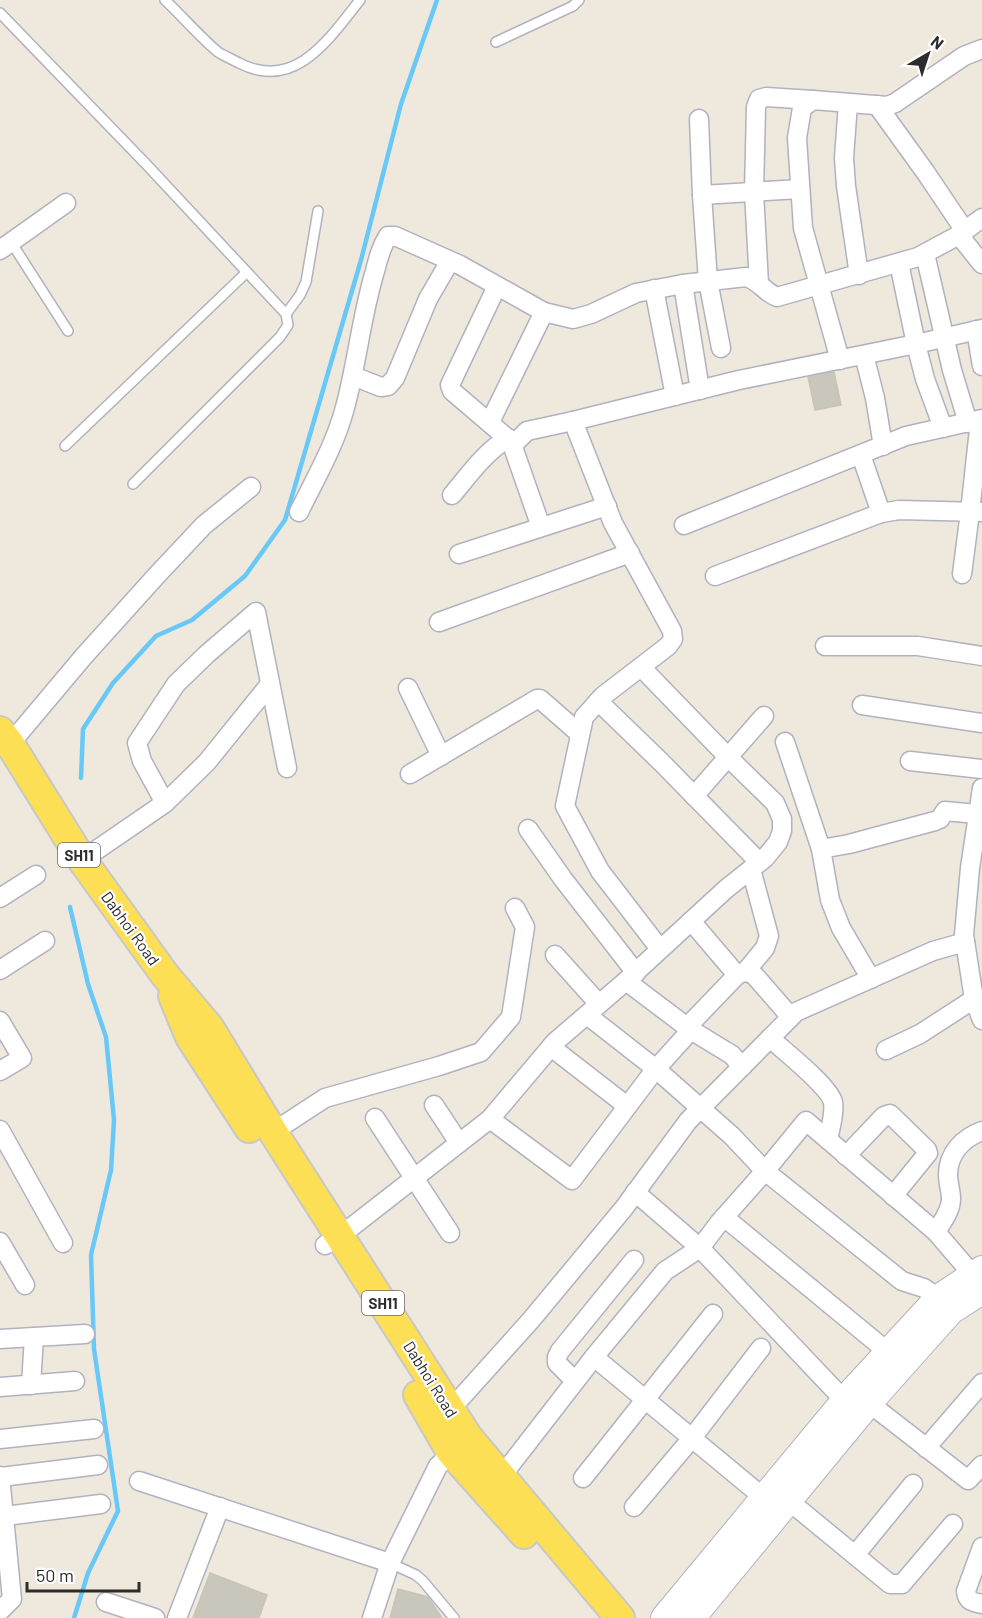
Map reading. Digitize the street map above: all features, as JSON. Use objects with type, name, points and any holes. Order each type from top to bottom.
[{"type":"main road","name":"Dabhoi Road","points":[[5,737],[82,860],[165,975],[209,1027],[273,1132],[434,1420],[459,1445],[501,1477],[620,1618]]},
{"type":"main road","name":"Dabhoi Road","points":[[165,975],[190,1037],[450,1410],[459,1445],[487,1492],[597,1618]]},
{"type":"street","points":[[759,284],[754,192],[756,107],[759,99],[766,97],[886,106],[895,103],[964,56],[982,49]]},
{"type":"street","points":[[813,100],[802,108],[797,138],[803,228],[840,360]]},
{"type":"street","points":[[848,103],[844,158],[859,275]]},
{"type":"street","points":[[877,105],[926,173],[982,264]]},
{"type":"street","points":[[699,119],[708,281],[721,348]]},
{"type":"street","points":[[702,195],[800,189]]},
{"type":"street","points":[[6,246],[66,203]]},
{"type":"street","points":[[299,513],[331,448],[344,413],[369,288],[383,243],[388,236],[395,236],[450,261],[544,312],[573,319],[591,314],[636,292],[708,281],[746,277],[755,280],[769,294],[777,297],[925,254],[962,233],[982,218]]},
{"type":"street","points":[[925,254],[952,370],[977,421],[976,512],[962,574]]},
{"type":"street","points":[[353,376],[381,387],[388,386],[395,378],[428,299],[450,261]]},
{"type":"street","points":[[899,263],[925,379],[943,428]]},
{"type":"street","points":[[683,284],[700,390]]},
{"type":"street","points":[[497,286],[450,385],[452,391],[511,441],[541,527]]},
{"type":"street","points":[[654,289],[675,396]]},
{"type":"street","points":[[490,422],[544,312]]},
{"type":"street","points":[[453,495],[497,444],[511,441],[526,431],[700,390],[979,330],[982,366]]},
{"type":"street","points":[[864,355],[875,398],[883,446]]},
{"type":"street","points":[[573,420],[613,523],[672,631],[673,639],[668,646],[603,696],[584,717],[565,806],[600,871],[660,949]]},
{"type":"street","points":[[684,525],[906,436],[977,421]]},
{"type":"street","points":[[861,455],[881,513]]},
{"type":"street","points":[[5,737],[84,656],[204,525],[251,487]]},
{"type":"street","points":[[459,554],[607,506]]},
{"type":"street","points":[[715,576],[881,513],[899,510],[976,512]]},
{"type":"street","points":[[439,622],[630,553]]},
{"type":"street","points":[[165,803],[142,761],[137,743],[176,684],[256,612],[287,768]]},
{"type":"street","points":[[825,646],[918,646],[982,656]]},
{"type":"street","points":[[333,1240],[490,1119],[551,1047],[726,889],[765,858],[778,842],[782,831],[782,819],[775,803],[641,667]]},
{"type":"street","points":[[82,860],[165,803],[207,762],[270,684]]},
{"type":"street","points":[[408,688],[441,756]]},
{"type":"street","points":[[410,774],[537,699],[540,699],[580,734]]},
{"type":"street","points":[[490,1119],[572,1180],[689,1028],[765,948],[769,936],[755,865],[694,796],[598,701]]},
{"type":"street","points":[[862,705],[982,723]]},
{"type":"street","points":[[694,796],[764,716]]},
{"type":"street","points":[[785,742],[821,849],[830,900],[841,928],[871,979]]},
{"type":"street","points":[[910,761],[982,769]]},
{"type":"street","points":[[982,788],[970,868],[974,999],[982,1020]]},
{"type":"street","points":[[821,849],[849,844],[935,821],[940,819],[945,811],[977,814]]},
{"type":"street","points":[[528,829],[631,977],[689,1028],[732,1055],[742,1067]]},
{"type":"street","points":[[0,898],[36,875]]},
{"type":"street","points":[[273,1132],[325,1098],[440,1066],[481,1052],[511,1017],[525,927],[516,908]]},
{"type":"street","points":[[691,921],[741,973],[755,976],[785,1013],[793,1015]]},
{"type":"street","points":[[450,1410],[531,1320],[624,1208],[688,1121],[793,1015],[933,951],[971,930]]},
{"type":"street","points":[[0,970],[45,940]]},
{"type":"street","points":[[555,955],[593,1010],[732,1136],[765,1171],[902,1281],[924,1288],[938,1298]]},
{"type":"street","points":[[886,1050],[920,1034],[974,999]]},
{"type":"street","points":[[0,1021],[22,1058],[0,1071]]},
{"type":"street","points":[[770,1038],[826,1089],[833,1102],[828,1140]]},
{"type":"street","points":[[551,1047],[627,1106]]},
{"type":"street","points":[[434,1105],[459,1143]]},
{"type":"street","points":[[846,1156],[884,1116],[890,1114],[928,1153],[893,1196]]},
{"type":"street","points":[[375,1118],[450,1233]]},
{"type":"street","points":[[501,1477],[575,1381],[665,1271],[700,1248],[806,1121],[936,1232],[979,1278]]},
{"type":"street","points":[[0,1130],[63,1243]]},
{"type":"street","points":[[936,1232],[949,1209],[951,1199],[948,1176],[950,1161],[960,1143],[982,1131]]},
{"type":"street","points":[[635,1192],[700,1248],[856,1402],[926,1448],[968,1480],[980,1471]]},
{"type":"street","points":[[724,1217],[888,1352]]},
{"type":"street","points":[[0,1242],[25,1285]]},
{"type":"street","points":[[575,1381],[557,1363],[557,1357],[634,1260]]},
{"type":"street","points":[[692,1618],[789,1501],[888,1352],[938,1298],[979,1278]]},
{"type":"street","points":[[664,1618],[764,1497],[856,1402],[951,1311],[979,1278]]},
{"type":"street","points":[[583,1478],[712,1314]]},
{"type":"street","points":[[0,1339],[85,1334]]},
{"type":"street","points":[[31,1385],[34,1337]]},
{"type":"street","points":[[634,1507],[692,1438],[761,1348]]},
{"type":"street","points":[[594,1358],[764,1497]]},
{"type":"street","points":[[0,1388],[75,1381]]},
{"type":"street","points":[[926,1448],[982,1383]]},
{"type":"street","points":[[0,1439],[94,1429]]},
{"type":"street","points":[[372,1618],[390,1563],[438,1466],[459,1445]]},
{"type":"street","points":[[0,1611],[12,1599],[0,1476],[98,1465]]},
{"type":"street","points":[[139,1480],[390,1563]]},
{"type":"street","points":[[855,1555],[913,1484]]},
{"type":"street","points":[[789,1501],[890,1584],[903,1584],[953,1524]]},
{"type":"street","points":[[5,1516],[101,1504]]},
{"type":"street","points":[[177,1618],[219,1507]]},
{"type":"street","points":[[982,1547],[966,1591],[967,1598],[971,1602],[982,1604]]},
{"type":"street","points":[[106,1602],[155,1618]]},
{"type":"lane","points":[[165,0],[219,52],[252,70],[277,72],[302,63],[330,39],[360,0]]},
{"type":"lane","points":[[496,42],[573,6],[579,0]]},
{"type":"lane","points":[[0,12],[286,314],[288,325],[280,337],[133,484]]},
{"type":"lane","points":[[286,314],[300,295],[306,282],[318,211]]},
{"type":"lane","points":[[6,246],[68,331]]},
{"type":"lane","points":[[65,446],[247,272]]},
{"type":"lane","points":[[390,1563],[416,1575],[423,1581],[454,1618]]},
{"type":"building","points":[[834,372],[841,405],[815,410],[808,377]]},
{"type":"building","points":[[210,1573],[267,1595],[259,1618],[193,1618]]},
{"type":"building","points":[[398,1589],[428,1597],[442,1618],[390,1618]]},
{"type":"waterway","points":[[81,778],[83,729],[113,683],[156,636],[192,620],[245,576],[285,520],[361,260],[401,104],[437,0]]},
{"type":"waterway","points":[[70,907],[88,984],[106,1037],[114,1120],[111,1170],[91,1255],[94,1349],[118,1511],[88,1573],[74,1618]]}]
